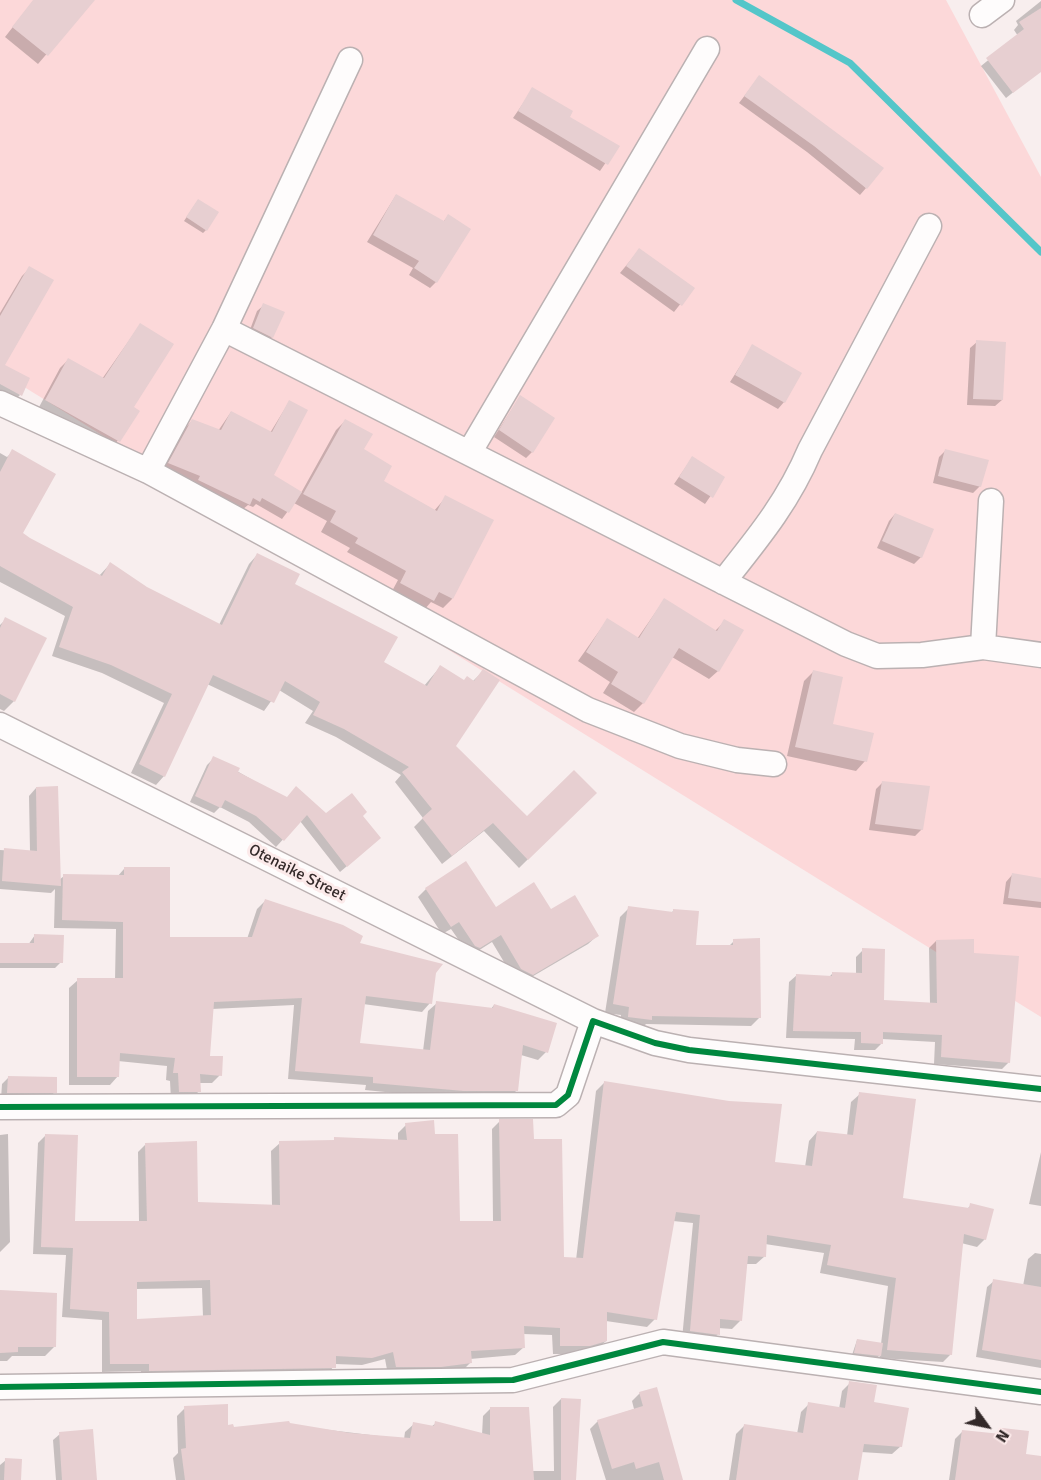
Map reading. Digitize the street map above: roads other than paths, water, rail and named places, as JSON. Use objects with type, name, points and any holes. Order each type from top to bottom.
[{"type":"street","points":[[982,15],[1002,0]]},
{"type":"street","points":[[469,453],[707,49]]},
{"type":"street","points":[[148,471],[224,328],[350,60]]},
{"type":"street","points":[[723,582],[780,511],[929,225]]},
{"type":"street","points":[[224,328],[846,644],[877,656],[922,655],[983,647],[1041,655]]},
{"type":"street","points":[[0,403],[148,471],[588,710],[680,746],[737,760],[774,764]]},
{"type":"street","points":[[983,647],[990,501]]},
{"type":"street","name":"Otenaike Street","points":[[0,725],[593,1021],[655,1043],[689,1050],[1041,1089]]},
{"type":"street","points":[[0,1107],[556,1105],[568,1095],[593,1021]]},
{"type":"street","points":[[0,1387],[513,1380],[663,1342],[1041,1392]]},
{"type":"waterway","points":[[736,0],[850,63],[1041,252]]}]
